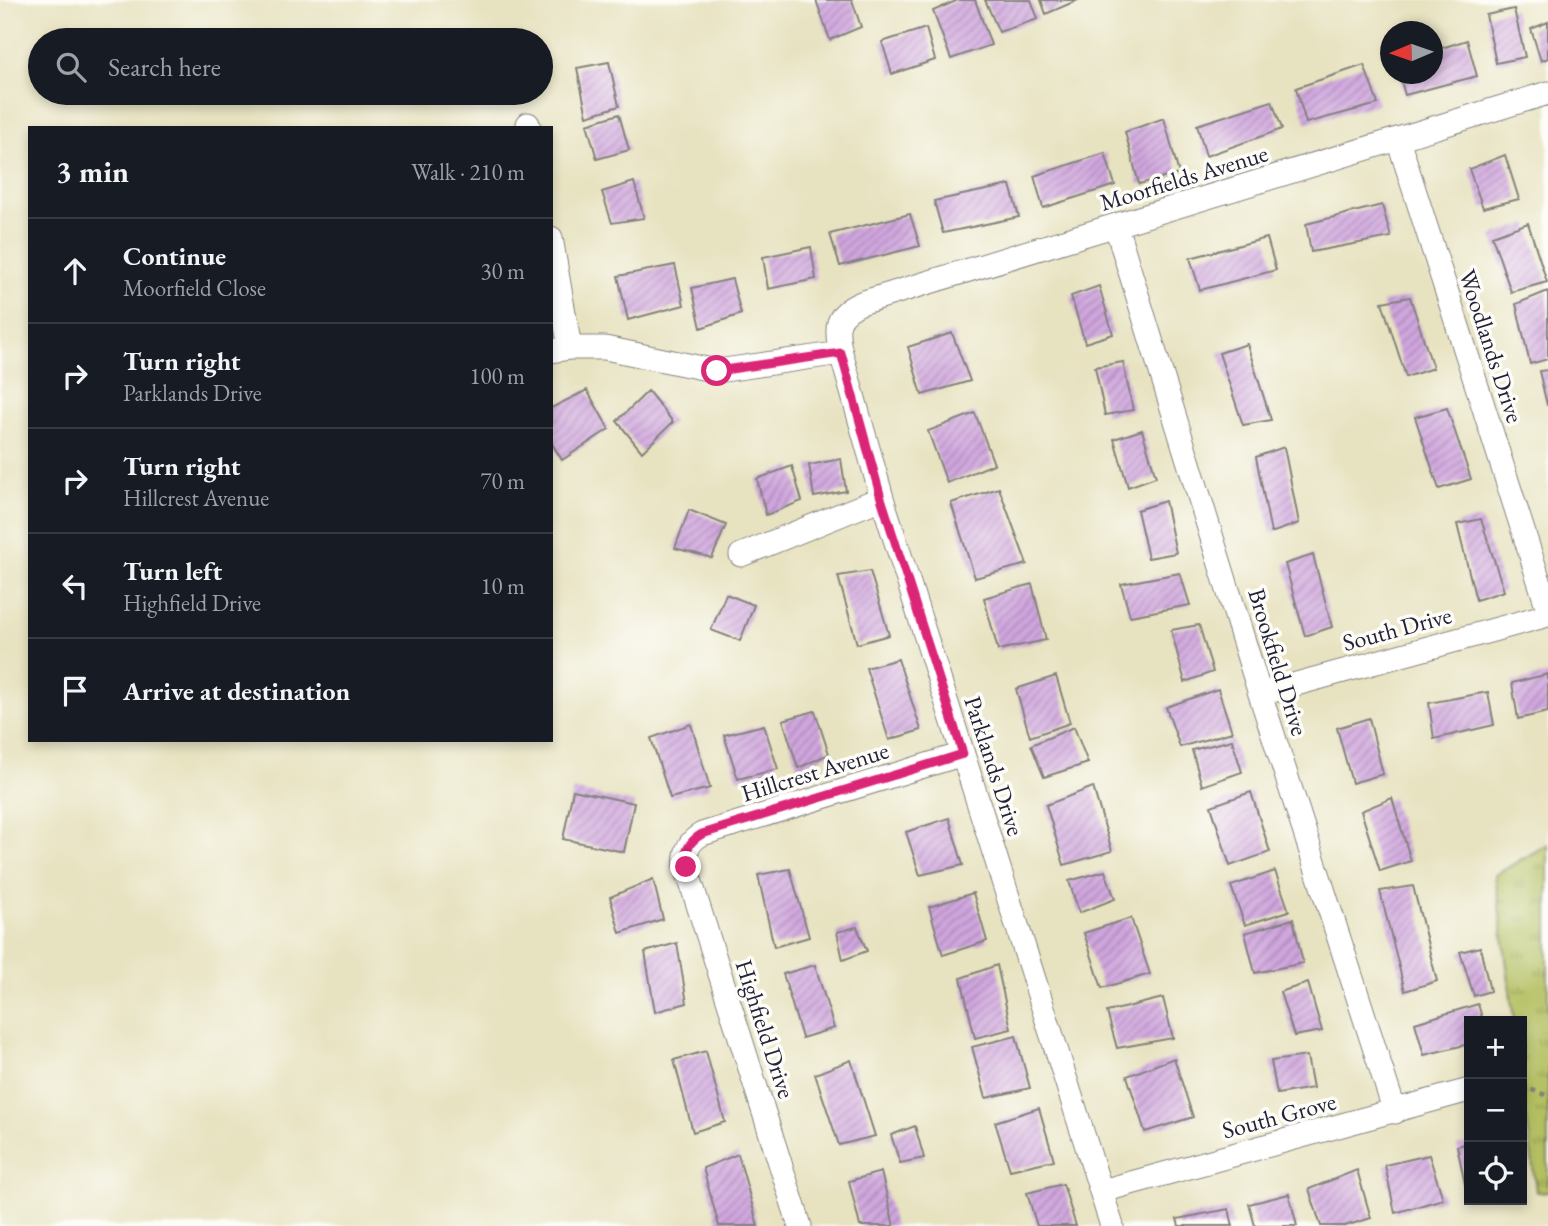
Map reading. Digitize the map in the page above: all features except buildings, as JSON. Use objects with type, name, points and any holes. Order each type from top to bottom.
[{"type":"street","name":"Moorfields Avenue","points":[[840,320],[852,307],[861,303],[1548,93]]},
{"type":"street","name":"Woodlands Drive","points":[[1398,139],[1548,609]]},
{"type":"street","name":"Brookfield Drive","points":[[1116,226],[1260,694],[1395,1112]]},
{"type":"street","points":[[553,260],[561,350],[605,348],[717,371],[841,353]]},
{"type":"street","name":"Parklands Drive","points":[[840,320],[837,337],[881,498],[1112,1226]]},
{"type":"street","points":[[741,555],[881,498]]},
{"type":"street","name":"South Drive","points":[[1260,694],[1548,615]]},
{"type":"street","name":"Hillcrest Avenue","points":[[687,847],[693,839],[702,834],[963,754]]},
{"type":"street","name":"Highfield Drive","points":[[687,847],[686,867],[800,1226]]},
{"type":"street","name":"South Grove","points":[[1102,1191],[1464,1091]]},
{"type":"path","points":[[1527,1088],[1548,1096]]},
{"type":"green space","points":[[1548,844],[1548,1191],[1536,1192],[1527,1120],[1527,1016],[1513,1016],[1495,875]]},
{"type":"route","points":[[686,867],[687,847],[693,839],[702,834],[963,754],[881,498],[841,353],[717,371]]}]
